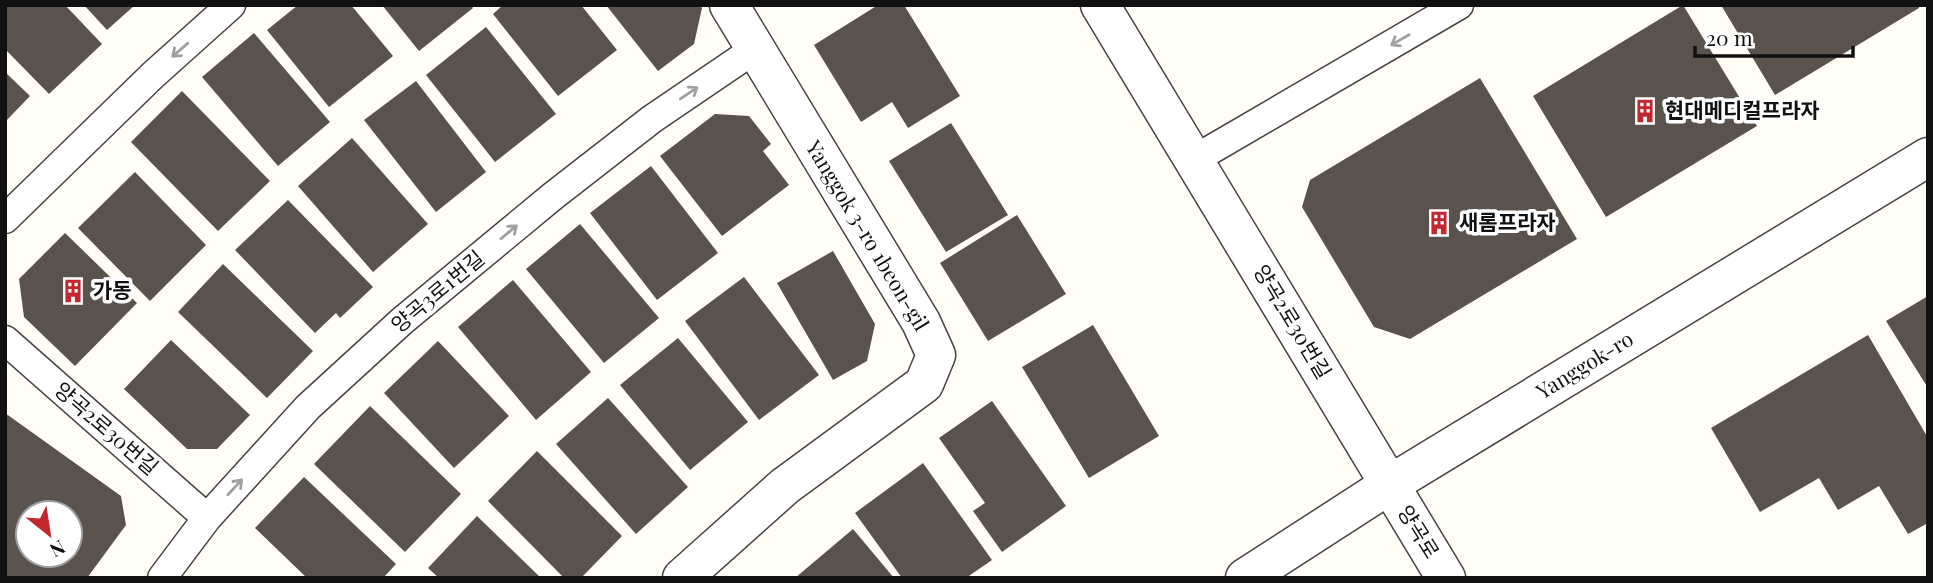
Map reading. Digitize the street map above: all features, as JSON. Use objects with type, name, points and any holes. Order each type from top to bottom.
[{"type":"street","name":"Yanggok 3-ro 1beon-gil","points":[[682,578],[785,486],[924,384],[936,355],[921,321],[729,5]]},
{"type":"street","name":"양곡2로30번길","points":[[1100,5],[1389,485]]},
{"type":"street","name":"Yanggok-ro","points":[[1245,578],[1389,485],[1928,157]]},
{"type":"street","name":"양곡로","points":[[1389,485],[1447,578]]},
{"type":"lane","points":[[5,219],[153,75],[231,5]]},
{"type":"lane","points":[[1195,159],[1459,5]]},
{"type":"lane","name":"양곡3로1번길","points":[[162,578],[206,518],[308,407],[402,321],[575,178],[652,119],[755,49]]},
{"type":"lane","name":"양곡2로30번길","points":[[5,340],[206,518]]},
{"type":"building","points":[[5,5],[65,5],[102,44],[49,94],[5,49]]},
{"type":"building","points":[[84,5],[135,5],[107,30]]},
{"type":"building","points":[[298,5],[351,5],[393,56],[329,107],[267,30]]},
{"type":"building","points":[[382,5],[471,5],[473,8],[419,51]]},
{"type":"building","points":[[503,5],[581,5],[617,50],[558,96],[493,14]]},
{"type":"building","points":[[606,5],[700,5],[702,8],[694,44],[658,71]]},
{"type":"building","points":[[878,5],[904,5],[960,96],[908,128],[892,102],[861,122],[814,45]]},
{"type":"building","name":"현대메디컬프라자","points":[[1683,5],[1757,126],[1606,217],[1533,96]]},
{"type":"building","points":[[1721,5],[1919,5],[1919,8],[1775,95]]},
{"type":"building","points":[[486,27],[556,114],[495,162],[426,75]]},
{"type":"building","points":[[254,33],[330,122],[278,166],[202,77]]},
{"type":"building","points":[[5,72],[30,96],[5,122]]},
{"type":"building","name":"새롬프라자","points":[[1480,78],[1577,239],[1410,339],[1374,327],[1302,207],[1310,180]]},
{"type":"building","points":[[416,81],[486,172],[436,212],[364,120]]},
{"type":"building","points":[[182,91],[270,181],[218,231],[131,142]]},
{"type":"building","points":[[715,114],[749,116],[771,144],[763,151],[789,185],[722,236],[660,156]]},
{"type":"building","points":[[951,123],[1008,215],[946,252],[889,161]]},
{"type":"building","points":[[352,138],[428,224],[373,272],[298,186]]},
{"type":"building","points":[[651,166],[718,253],[657,300],[590,213]]},
{"type":"building","points":[[135,172],[206,245],[150,301],[78,228]]},
{"type":"building","points":[[288,200],[373,287],[340,318],[336,313],[315,333],[235,250]]},
{"type":"building","points":[[1017,215],[1066,294],[988,341],[940,263]]},
{"type":"building","points":[[580,224],[659,318],[604,363],[526,269]]},
{"type":"building","name":"가동","points":[[65,233],[137,303],[75,366],[24,317],[19,279]]},
{"type":"building","points":[[833,251],[875,324],[867,361],[833,380],[777,283]]},
{"type":"building","points":[[223,264],[313,351],[267,398],[178,312]]},
{"type":"building","points":[[744,277],[819,375],[759,420],[685,321]]},
{"type":"building","points":[[513,280],[591,372],[536,420],[458,327]]},
{"type":"building","points":[[1928,296],[1928,388],[1886,321]]},
{"type":"building","points":[[1093,325],[1159,436],[1089,478],[1022,367]]},
{"type":"building","points":[[1868,335],[1928,438],[1928,523],[1908,534],[1879,486],[1838,510],[1819,478],[1760,512],[1711,428]]},
{"type":"building","points":[[678,338],[748,422],[690,470],[620,385]]},
{"type":"building","points":[[171,340],[250,415],[217,449],[187,449],[124,389]]},
{"type":"building","points":[[438,341],[509,416],[454,468],[384,393]]},
{"type":"building","points":[[608,398],[688,487],[636,534],[556,444]]},
{"type":"building","points":[[992,401],[1066,506],[1002,552],[973,511],[985,503],[939,438]]},
{"type":"building","points":[[370,406],[461,494],[405,552],[314,464]]},
{"type":"building","points":[[5,413],[121,496],[126,525],[87,578],[5,578]]},
{"type":"building","points":[[537,451],[622,536],[581,578],[564,578],[488,501]]},
{"type":"building","points":[[923,463],[992,560],[966,578],[902,578],[855,513]]},
{"type":"building","points":[[304,477],[396,564],[383,578],[307,578],[255,528]]},
{"type":"building","points":[[477,516],[541,578],[439,578],[428,568]]},
{"type":"building","points":[[853,529],[894,578],[795,578]]},
{"type":"place","name":"현대메디컬프라자","points":[[1645,111]]},
{"type":"place","name":"새롬프라자","points":[[1439,223]]},
{"type":"place","name":"가동","points":[[73,291]]}]
